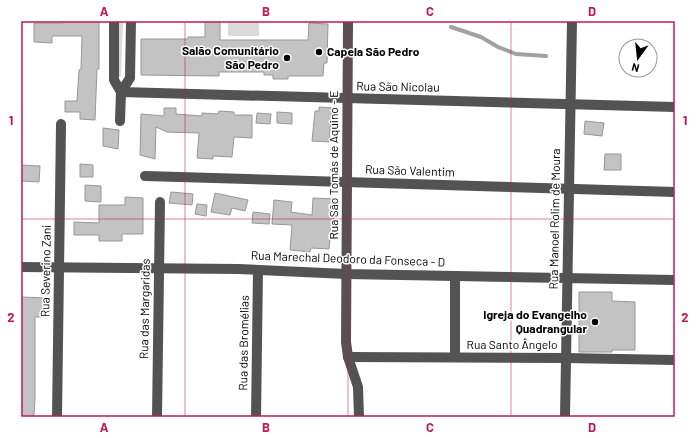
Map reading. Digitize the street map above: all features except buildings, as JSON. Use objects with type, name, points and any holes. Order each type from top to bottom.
[{"type":"street","points":[[114,21],[114,80],[121,92]]},
{"type":"street","points":[[120,121],[121,92],[130,78],[131,21]]},
{"type":"street","name":"Rua São Tomás de Aquino - E","points":[[348,21],[346,342],[348,357],[358,387],[359,417]]},
{"type":"street","name":"Rua Manoel Rolim de Moura","points":[[566,417],[572,21]]},
{"type":"street","name":"Rua São Nicolau","points":[[121,92],[675,107]]},
{"type":"street","name":"Rua Severino Zani","points":[[57,417],[61,124]]},
{"type":"street","name":"Rua São Valentim","points":[[145,176],[675,192]]},
{"type":"street","name":"Rua das Margaridas","points":[[156,417],[160,202]]},
{"type":"street","name":"Rua Marechal Deodoro da Fonseca - D","points":[[21,267],[258,270],[346,274],[675,280]]},
{"type":"street","name":"Rua das Bromélias","points":[[256,417],[258,270]]},
{"type":"street","points":[[455,276],[455,358]]},
{"type":"street","name":"Rua Santo Ângelo","points":[[348,357],[675,360]]},
{"type":"shaded area","points":[[119,21],[123,21],[121,76],[118,77]]},
{"type":"shaded area","points":[[228,21],[259,21],[259,36],[228,36]]},
{"type":"waterway","points":[[451,27],[481,37],[498,47],[516,54],[546,56]]},
{"type":"place","name":"Capela São Pedro","points":[[319,52]]},
{"type":"place","name":"Salão Comunitário São Pedro","points":[[287,58]]},
{"type":"place","name":"Igreja do Evangelho Quadrangular","points":[[595,322]]}]
